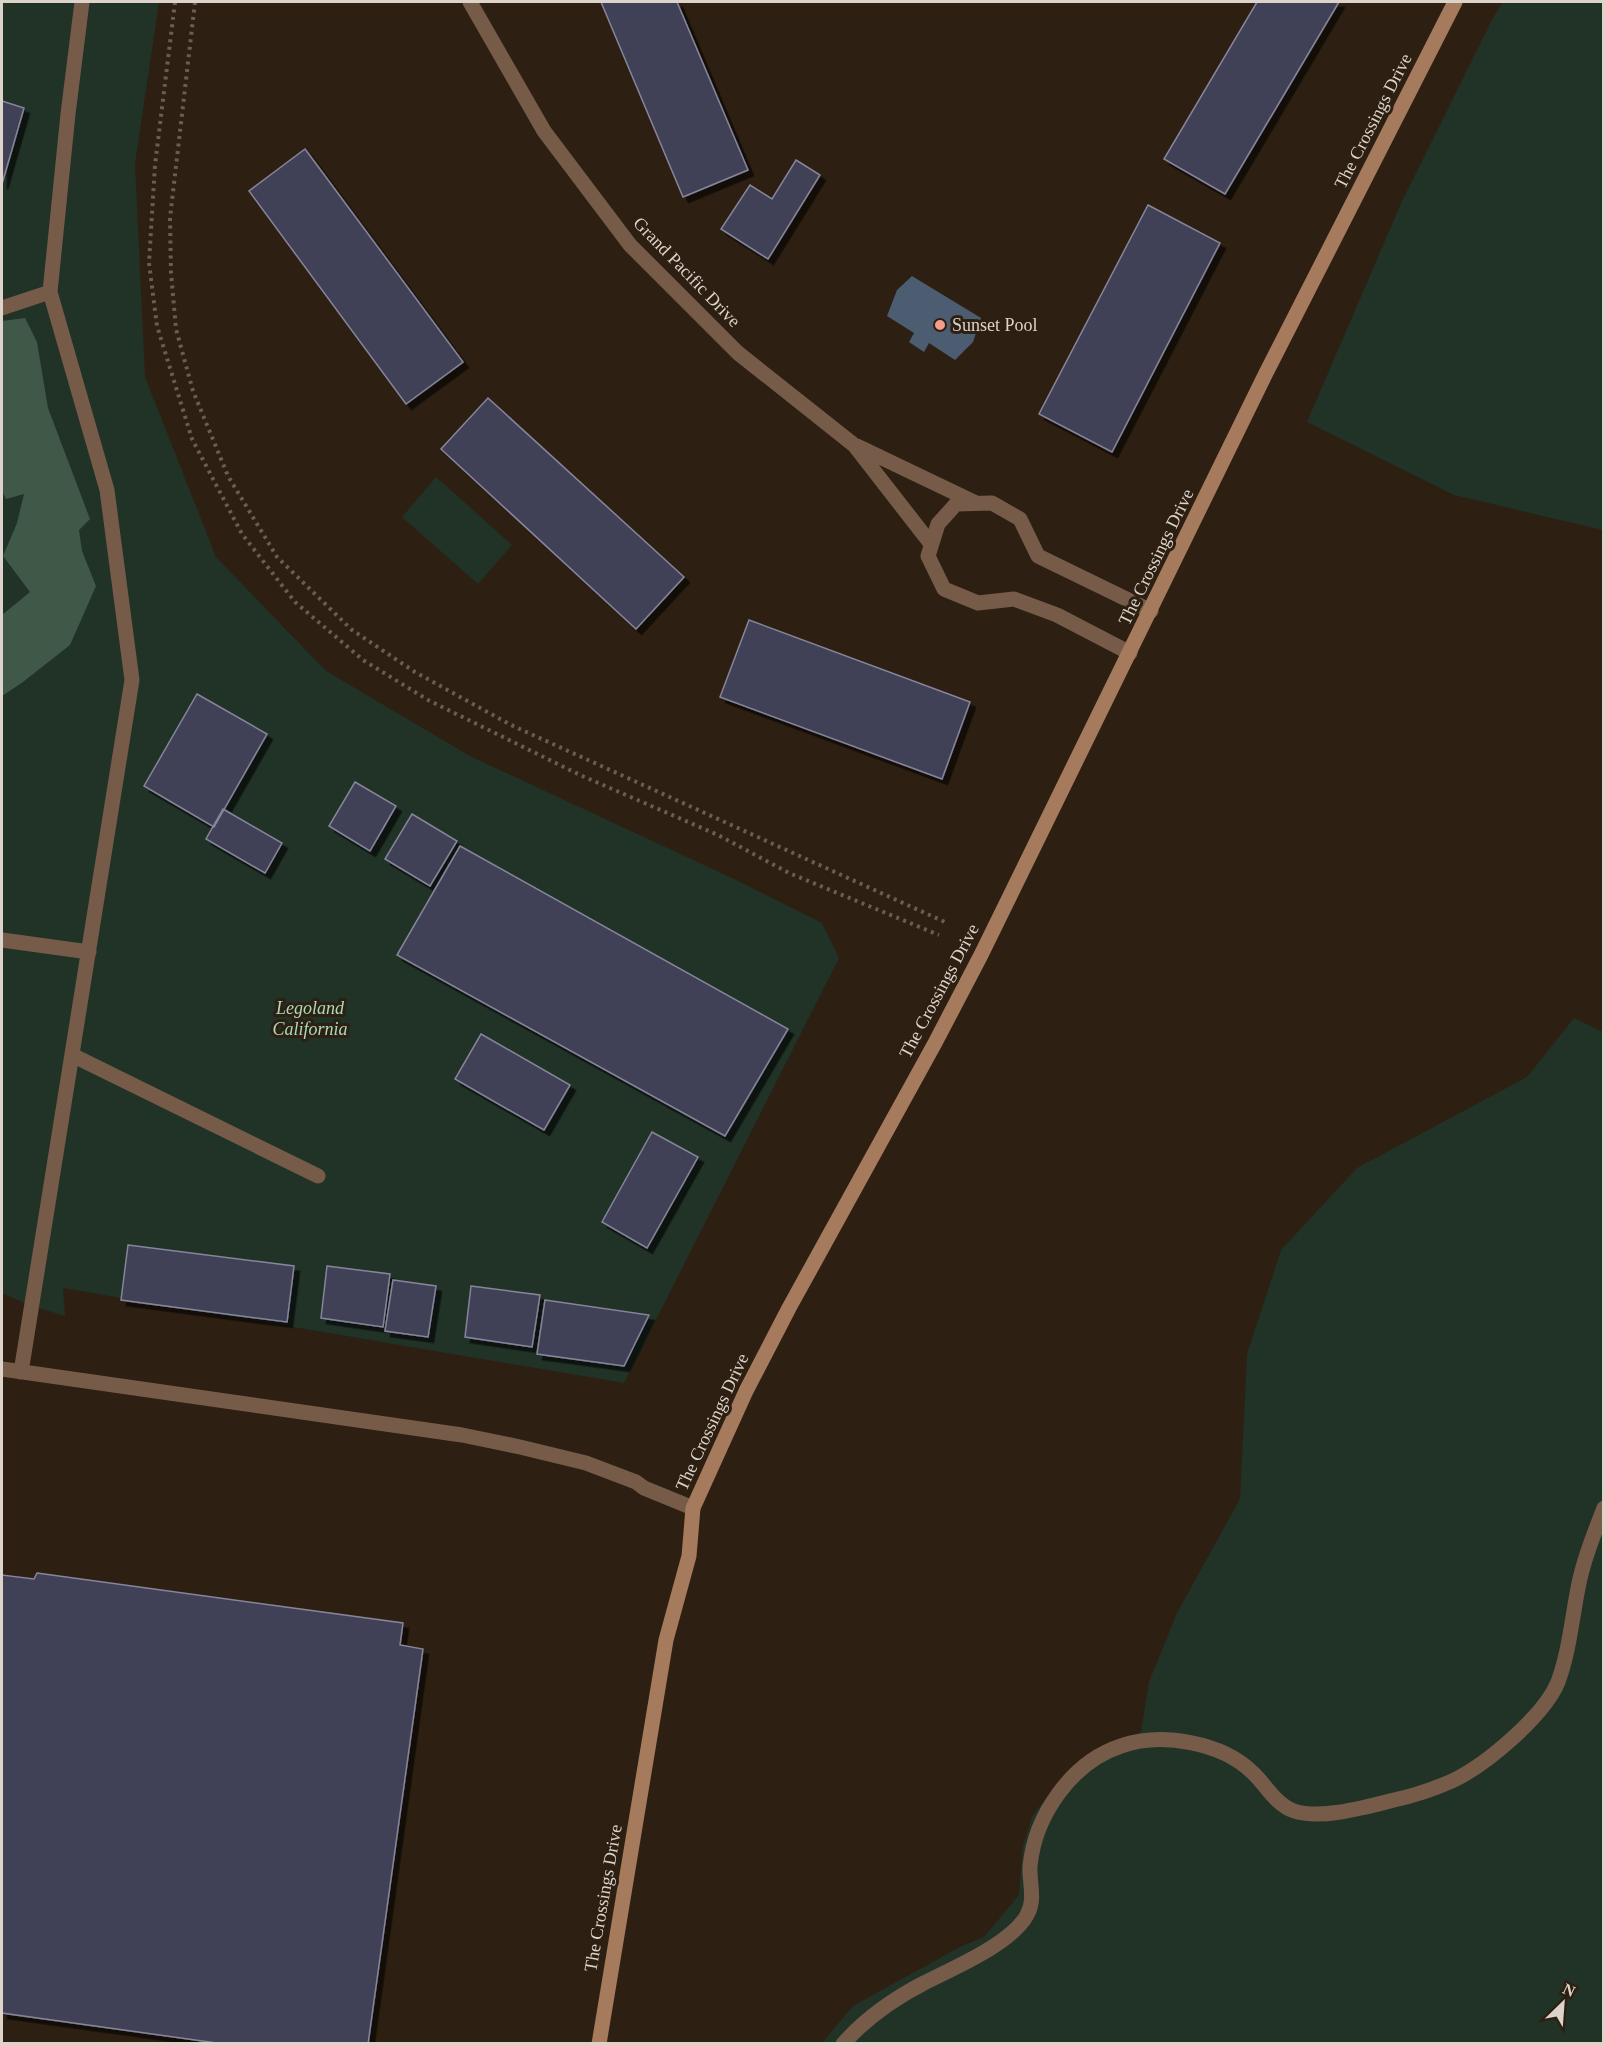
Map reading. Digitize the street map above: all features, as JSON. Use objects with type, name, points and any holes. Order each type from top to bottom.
[{"type":"street","points":[[21,1372],[132,680],[107,490],[50,292],[66,126],[82,2]]},
{"type":"street","name":"Grand Pacific Drive","points":[[470,2],[544,131],[630,245],[738,352],[854,445]]},
{"type":"street","name":"The Crossings Drive","points":[[599,2043],[666,1640],[689,1556],[693,1508],[746,1391],[789,1308],[981,955],[1265,375],[1455,2]]},
{"type":"street","points":[[2,308],[50,292]]},
{"type":"street","points":[[854,445],[978,503]]},
{"type":"street","points":[[854,445],[932,544]]},
{"type":"street","points":[[1130,653],[1057,615],[1014,599],[978,603],[944,589],[928,556],[938,524],[956,504],[992,503],[1020,519],[1038,556],[1151,611]]},
{"type":"street","points":[[2,940],[89,952]]},
{"type":"street","points":[[72,1055],[318,1176]]},
{"type":"street","points":[[2,1369],[462,1435],[586,1464],[636,1482],[644,1488],[693,1508]]},
{"type":"street","points":[[843,2043],[853,2032],[889,2005],[997,1943],[1021,1923],[1028,1914],[1033,1900],[1030,1868],[1032,1851],[1047,1813],[1059,1793],[1087,1764],[1118,1746],[1151,1739],[1172,1739],[1211,1749],[1239,1761],[1252,1771],[1283,1806],[1294,1812],[1317,1814],[1403,1798],[1454,1780],[1476,1766],[1530,1722],[1545,1704],[1557,1684],[1566,1652],[1584,1562],[1604,1508]]},
{"type":"path","points":[[175,2],[155,165],[149,263],[157,326],[192,439],[242,534],[295,602],[363,660],[428,700],[580,775],[718,835],[789,873],[939,935]]},
{"type":"path","points":[[195,2],[170,218],[171,273],[176,329],[193,392],[228,476],[277,557],[352,630],[434,683],[511,725],[945,922]]},
{"type":"green space","name":"Legoland California","points":[[2,2],[159,2],[135,163],[145,377],[216,557],[326,671],[470,756],[734,879],[822,923],[839,958],[624,1383],[63,1288],[65,1316],[32,1306],[2,1293]]},
{"type":"green space","points":[[1503,2],[1603,2],[1603,530],[1454,495],[1307,422],[1402,201]]},
{"type":"green space","points":[[25,318],[37,342],[48,408],[90,519],[79,530],[82,551],[96,586],[70,645],[2,696],[2,615],[30,592],[3,556],[17,523],[24,494],[6,499],[2,491],[2,321]]},
{"type":"green space","points":[[436,477],[512,545],[478,584],[402,517]]},
{"type":"green space","points":[[1574,1018],[1603,1032],[1603,2043],[821,2044],[853,2006],[960,1947],[984,1937],[1019,1895],[1023,1845],[1033,1815],[1057,1784],[1086,1755],[1141,1732],[1149,1682],[1177,1613],[1240,1499],[1247,1354],[1281,1250],[1357,1168],[1527,1077]]},
{"type":"water","name":"Sunset Pool","points":[[912,276],[981,318],[973,342],[955,360],[929,343],[924,352],[909,342],[914,333],[887,316],[897,290]]},
{"type":"building","points":[[601,2],[677,2],[748,170],[683,197]]},
{"type":"building","points":[[1257,2],[1339,2],[1225,194],[1164,159]]},
{"type":"building","points":[[2,101],[24,108],[2,184]]},
{"type":"building","points":[[305,149],[463,362],[406,404],[249,191]]},
{"type":"building","points":[[796,160],[820,175],[768,259],[721,229],[750,185],[772,199]]},
{"type":"building","points":[[1148,205],[1220,243],[1112,452],[1039,414]]},
{"type":"building","points":[[488,398],[684,577],[636,629],[441,449]]},
{"type":"building","points":[[749,620],[970,702],[942,779],[720,697]]},
{"type":"building","points":[[197,694],[267,734],[214,827],[144,786]]},
{"type":"building","points":[[355,782],[396,806],[370,851],[329,826]]},
{"type":"building","points":[[223,809],[282,843],[265,873],[206,839]]},
{"type":"building","points":[[412,814],[457,841],[430,886],[385,859]]},
{"type":"building","points":[[460,846],[788,1029],[725,1136],[397,955]]},
{"type":"building","points":[[481,1034],[570,1085],[544,1130],[455,1079]]},
{"type":"building","points":[[652,1132],[698,1157],[647,1248],[602,1222]]},
{"type":"building","points":[[128,1245],[294,1266],[287,1322],[121,1300]]},
{"type":"building","points":[[327,1266],[390,1274],[383,1327],[321,1318]]},
{"type":"building","points":[[393,1280],[436,1286],[428,1337],[385,1331]]},
{"type":"building","points":[[471,1286],[540,1295],[532,1347],[465,1337]]},
{"type":"building","points":[[545,1300],[649,1315],[624,1366],[537,1354]]},
{"type":"building","points":[[37,1573],[403,1623],[400,1645],[423,1649],[368,2044],[224,2044],[2,2013],[2,1575],[34,1579]]},
{"type":"place","name":"Sunset Pool","points":[[940,325]]}]
